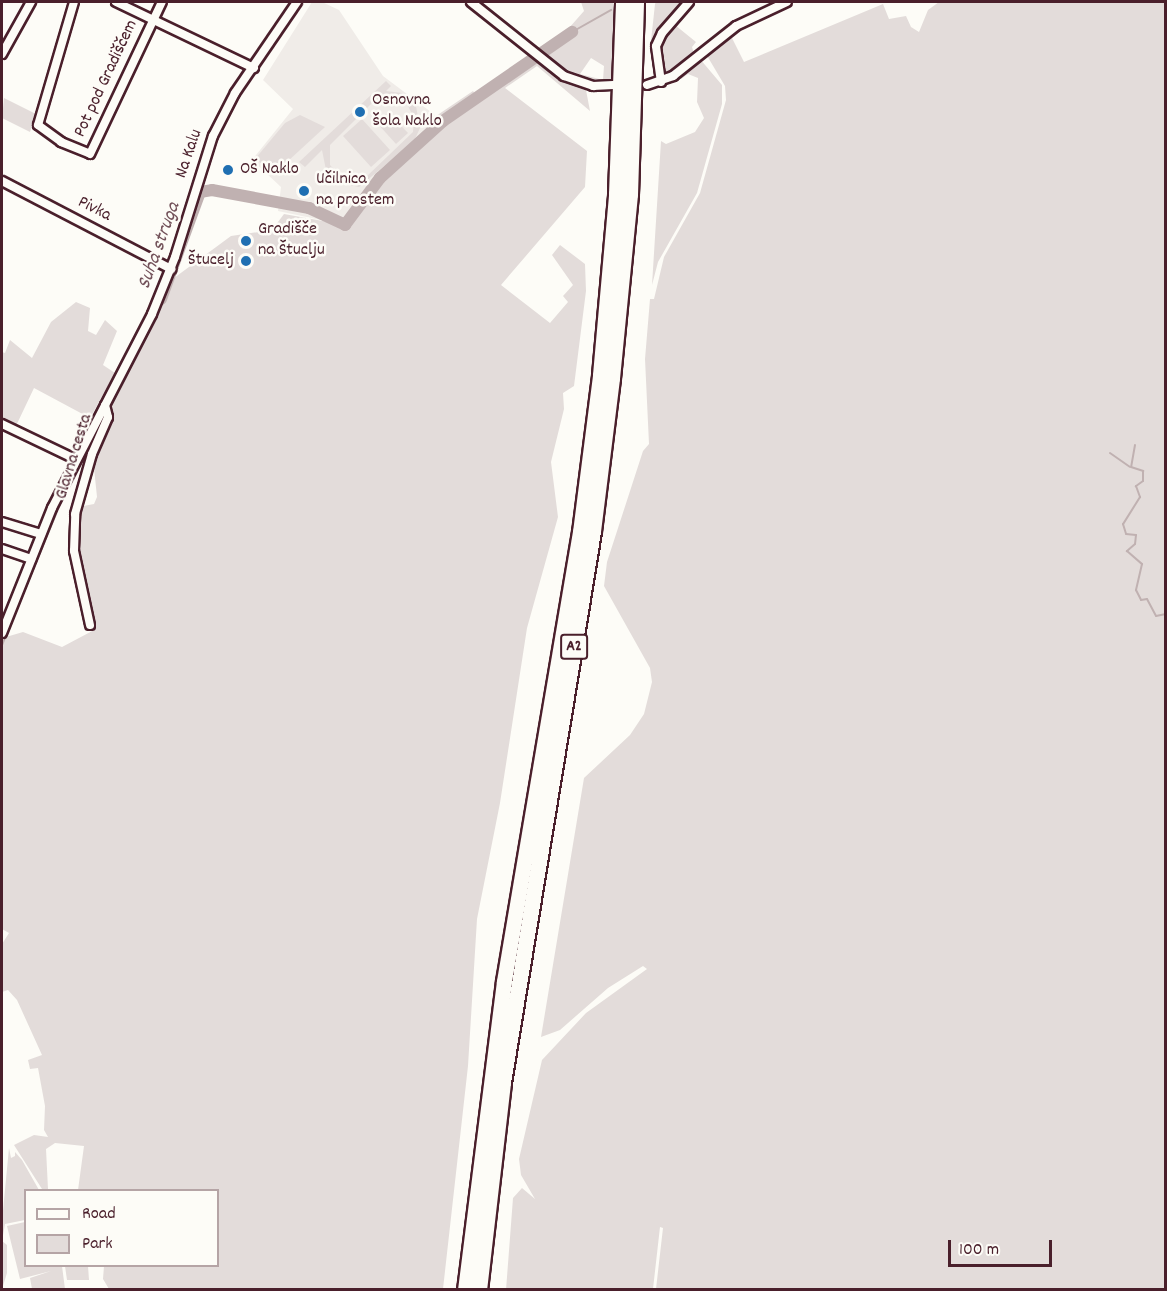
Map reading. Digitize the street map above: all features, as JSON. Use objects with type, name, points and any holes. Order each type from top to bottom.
[{"type":"highway","name":"A2","points":[[465,1290],[504,981],[580,532],[599,386],[616,194],[623,2]]},
{"type":"highway","name":"A2","points":[[479,1290],[510,1035],[593,531],[609,402],[630,194],[636,2]]},
{"type":"street","points":[[2,54],[31,2]]},
{"type":"street","name":"Pot pod Gradiščem","points":[[74,2],[38,125],[51,137],[90,154],[154,19]]},
{"type":"street","points":[[116,2],[254,68]]},
{"type":"street","points":[[154,19],[162,2]]},
{"type":"street","name":"Na Kalu","points":[[2,633],[41,534],[75,459],[105,405],[171,269],[213,136],[297,2]]},
{"type":"street","points":[[471,2],[546,62],[581,83],[613,85]]},
{"type":"street","points":[[661,82],[656,46],[662,33],[689,2]]},
{"type":"street","points":[[647,85],[661,82],[736,26],[787,2]]},
{"type":"street","name":"Pivka","points":[[2,181],[171,269]]},
{"type":"street","points":[[158,261],[168,258],[179,245]]},
{"type":"street","name":"Glavna cesta","points":[[90,625],[74,551],[75,514],[108,417],[105,405]]},
{"type":"street","points":[[2,424],[75,459]]},
{"type":"street","points":[[2,522],[41,534]]},
{"type":"street","points":[[2,549],[31,559]]},
{"type":"shaded area","name":"Osnovna šola Naklo","points":[[312,2],[322,2],[339,10],[383,76],[443,121],[380,178],[345,225],[278,211],[281,187],[252,160],[293,109],[263,80]]},
{"type":"green space","points":[[581,2],[613,2],[613,82],[573,76],[545,54],[570,37],[569,28],[584,11]],"holes":[[[591,58],[604,66],[603,80],[580,74]]]},
{"type":"green space","points":[[656,2],[685,2],[651,41],[655,4]]},
{"type":"green space","points":[[939,2],[1165,2],[1165,1289],[656,1289],[663,1228],[660,1227],[653,1289],[506,1290],[513,1198],[522,1188],[535,1199],[521,1175],[519,1159],[542,1060],[586,1013],[647,969],[643,966],[608,988],[560,1030],[541,1037],[584,778],[630,735],[644,714],[652,682],[650,668],[604,586],[607,562],[643,451],[649,444],[645,359],[650,299],[654,299],[664,257],[700,193],[726,100],[725,86],[706,54],[730,34],[744,62],[883,4],[889,19],[906,16],[911,27],[919,32],[928,10]]},
{"type":"green space","points":[[675,25],[696,42],[692,47],[694,54],[666,74],[659,55],[661,43]]},
{"type":"green space","points":[[700,59],[722,85],[722,104],[697,193],[658,262],[652,285],[661,141],[666,144],[695,132],[704,118],[697,102],[698,78],[688,74],[681,79],[677,77]]},
{"type":"green space","points":[[539,60],[568,83],[586,90],[590,111],[537,66],[505,88],[587,151],[585,187],[501,285],[550,323],[568,302],[563,296],[573,285],[552,255],[560,245],[585,264],[586,291],[574,386],[563,393],[564,409],[551,462],[558,517],[527,628],[500,803],[477,919],[468,1066],[443,1289],[109,1289],[103,1279],[104,1267],[219,1267],[219,1189],[78,1189],[84,1146],[55,1143],[46,1149],[48,1189],[42,1189],[14,1145],[34,1135],[48,1137],[44,1130],[45,1106],[38,1068],[30,1069],[28,1060],[42,1055],[17,1000],[8,990],[2,992],[2,944],[9,933],[2,929],[2,644],[6,637],[23,632],[62,647],[96,629],[79,582],[78,507],[94,504],[97,497],[94,468],[115,395],[170,281],[231,236],[272,230],[284,214],[345,225],[380,178],[442,121],[436,116],[473,91],[476,95],[466,106]]},
{"type":"green space","points":[[386,81],[391,86],[386,91],[402,93],[416,106],[420,128],[414,141],[359,187],[335,182],[326,170],[322,150],[305,167],[299,162]],"holes":[[[384,97],[398,98],[408,106],[414,118],[413,132],[365,178],[342,178],[330,165],[330,145],[375,100]]]},
{"type":"green space","points":[[4,98],[36,114],[30,132],[2,118]]},
{"type":"green space","points":[[388,112],[408,133],[396,144],[377,123]]},
{"type":"green space","points":[[300,115],[325,127],[275,173],[255,159],[285,123]]},
{"type":"green space","points":[[362,119],[390,150],[371,167],[343,136]]},
{"type":"green space","points":[[76,302],[90,308],[88,331],[96,335],[105,320],[117,331],[103,365],[115,373],[90,418],[34,388],[15,428],[2,421],[2,352],[5,353],[10,340],[32,358],[51,322]]},
{"type":"green space","points":[[9,1148],[11,1158],[15,1156],[15,1152],[38,1189],[24,1189],[24,1220],[5,1224],[2,1241]]},
{"type":"green space","points":[[24,1222],[24,1267],[62,1267],[65,1289],[32,1289],[30,1278],[51,1271],[20,1279],[7,1226]]},
{"type":"green space","points":[[2,1241],[7,1245],[7,1273],[2,1289]]},
{"type":"green space","points":[[65,1267],[88,1267],[89,1280],[67,1280]]},
{"type":"waterway","points":[[572,32],[611,10]]},
{"type":"waterway","name":"Suha struga","points":[[161,299],[200,192],[212,190],[309,208],[345,225],[380,178],[443,121],[572,32]]},
{"type":"waterway","points":[[1135,445],[1131,467],[1143,471],[1143,481],[1136,486],[1140,497],[1123,524],[1126,534],[1136,535],[1135,544],[1127,551],[1142,564],[1136,590],[1141,600],[1147,599],[1156,616],[1166,614]]},
{"type":"waterway","points":[[1110,453],[1130,467]]},
{"type":"waterway","points":[[2,645],[67,487]]},
{"type":"place","name":"Osnovna šola Naklo","points":[[360,112]]},
{"type":"place","name":"OŠ Naklo","points":[[228,170]]},
{"type":"place","name":"Učilnica na prostem","points":[[304,191]]},
{"type":"place","name":"Gradišče na Štuclju","points":[[246,241]]},
{"type":"place","name":"Štucelj","points":[[246,261]]}]
